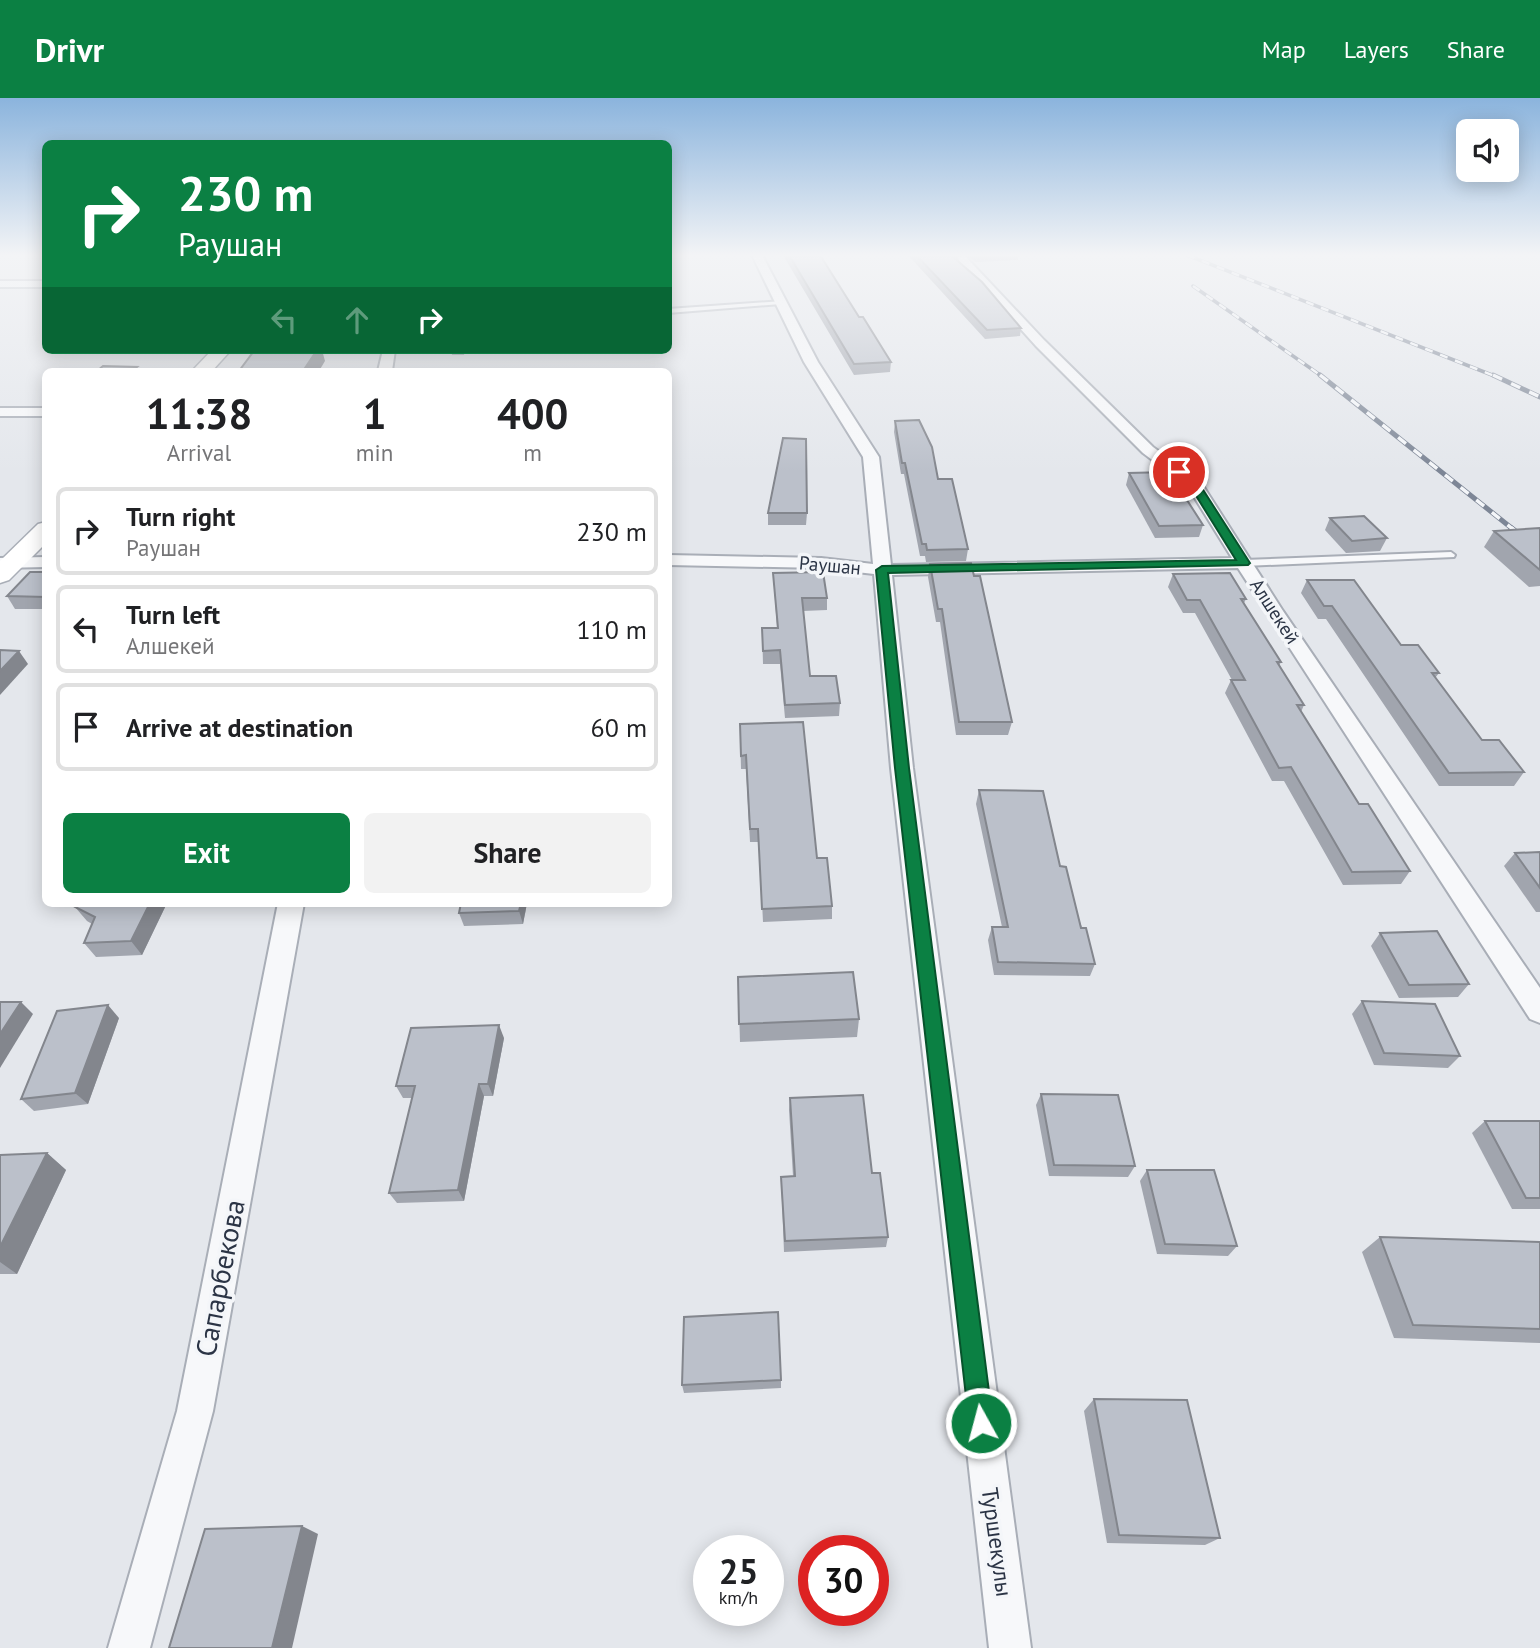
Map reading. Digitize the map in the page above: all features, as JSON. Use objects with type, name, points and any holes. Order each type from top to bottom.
[{"type":"main road","points":[[204,368],[218,354]]},
{"type":"main road","points":[[4,567],[42,532]]},
{"type":"street","name":"Туршекулы","points":[[794,327],[811,362],[871,457],[903,782],[1010,1648]]},
{"type":"street","name":"Алшекей","points":[[1026,327],[1139,440],[1194,484],[1540,1011]]},
{"type":"street","points":[[0,412],[42,412]]},
{"type":"street","name":"Раушан","points":[[672,560],[821,563],[882,570],[1244,563]]},
{"type":"street","points":[[4,567],[42,562]]},
{"type":"street","name":"Сапарбекова","points":[[129,1648],[195,1412],[290,907]]},
{"type":"lane","points":[[1244,563],[1451,555]]},
{"type":"building","points":[[832,327],[869,327],[891,362],[854,364]]},
{"type":"building","points":[[984,327],[1021,328],[987,330]]},
{"type":"building","points":[[252,354],[314,354],[305,368],[241,368]]},
{"type":"building","points":[[103,366],[137,367],[136,368],[101,368]]},
{"type":"building","points":[[919,420],[932,447],[938,479],[952,479],[968,549],[927,550],[926,544],[922,544],[905,463],[902,463],[895,421]]},
{"type":"building","points":[[783,438],[806,439],[807,513],[768,513]]},
{"type":"building","points":[[1169,472],[1203,525],[1159,526],[1129,473]]},
{"type":"building","points":[[1364,516],[1387,538],[1352,541],[1330,518]]},
{"type":"building","points":[[1540,528],[1540,570],[1494,531]]},
{"type":"building","points":[[971,563],[974,576],[980,576],[1012,722],[959,722],[942,609],[938,609],[930,564]]},
{"type":"building","points":[[30,572],[42,572],[42,597],[7,596]]},
{"type":"building","points":[[823,572],[827,598],[802,598],[810,676],[836,676],[840,703],[785,705],[780,650],[763,651],[762,628],[778,628],[773,573]]},
{"type":"building","points":[[1230,573],[1246,599],[1241,599],[1281,662],[1277,662],[1304,705],[1297,705],[1359,804],[1368,804],[1410,871],[1352,872],[1291,767],[1279,768],[1231,680],[1245,680],[1200,600],[1187,600],[1173,574]]},
{"type":"building","points":[[1307,580],[1354,580],[1401,645],[1418,645],[1439,673],[1432,673],[1482,740],[1499,740],[1524,772],[1449,773],[1332,606],[1324,606]]},
{"type":"building","points":[[0,650],[19,651],[0,671]]},
{"type":"building","points":[[803,722],[817,858],[827,858],[832,906],[762,909],[758,829],[750,829],[746,755],[741,756],[740,724]]},
{"type":"building","points":[[979,790],[1043,791],[1060,866],[1066,867],[1081,928],[1086,928],[1095,964],[998,962],[992,927],[1008,927]]},
{"type":"building","points":[[1540,852],[1540,888],[1515,853]]},
{"type":"building","points":[[75,907],[148,907],[131,941],[84,943],[95,917]]},
{"type":"building","points":[[460,907],[520,907],[519,911],[459,913]]},
{"type":"building","points":[[1437,931],[1469,984],[1409,985],[1380,933]]},
{"type":"building","points":[[853,972],[859,1019],[739,1024],[738,977]]},
{"type":"building","points":[[1362,1001],[1435,1004],[1460,1056],[1384,1053]]},
{"type":"building","points":[[0,1002],[21,1002],[0,1034]]},
{"type":"building","points":[[108,1005],[75,1093],[21,1099],[57,1011]]},
{"type":"building","points":[[499,1025],[488,1084],[479,1084],[458,1190],[389,1193],[415,1086],[396,1086],[411,1028]]},
{"type":"building","points":[[1041,1094],[1118,1095],[1135,1166],[1054,1165]]},
{"type":"building","points":[[863,1095],[872,1173],[880,1173],[888,1237],[785,1241],[781,1177],[795,1176],[790,1098]]},
{"type":"building","points":[[1485,1121],[1540,1121],[1540,1198],[1526,1198]]},
{"type":"building","points":[[47,1153],[0,1247],[0,1155]]},
{"type":"building","points":[[1147,1170],[1214,1170],[1237,1246],[1165,1244]]},
{"type":"building","points":[[1380,1237],[1540,1242],[1540,1329],[1413,1325]]},
{"type":"building","points":[[778,1312],[781,1380],[682,1385],[684,1317]]},
{"type":"building","points":[[1094,1399],[1187,1400],[1220,1538],[1119,1535]]},
{"type":"building","points":[[302,1526],[272,1648],[169,1648],[205,1529]]},
{"type":"railway","points":[[1252,327],[1323,377]]},
{"type":"railway","points":[[1371,327],[1497,377]]},
{"type":"railway","points":[[1320,375],[1514,530]]},
{"type":"railway","points":[[1493,375],[1540,397]]},
{"type":"railway","points":[[1511,528],[1540,551]]},
{"type":"route","points":[[981,1423],[902,768],[882,570],[1244,563],[1194,484],[1179,472]]}]
